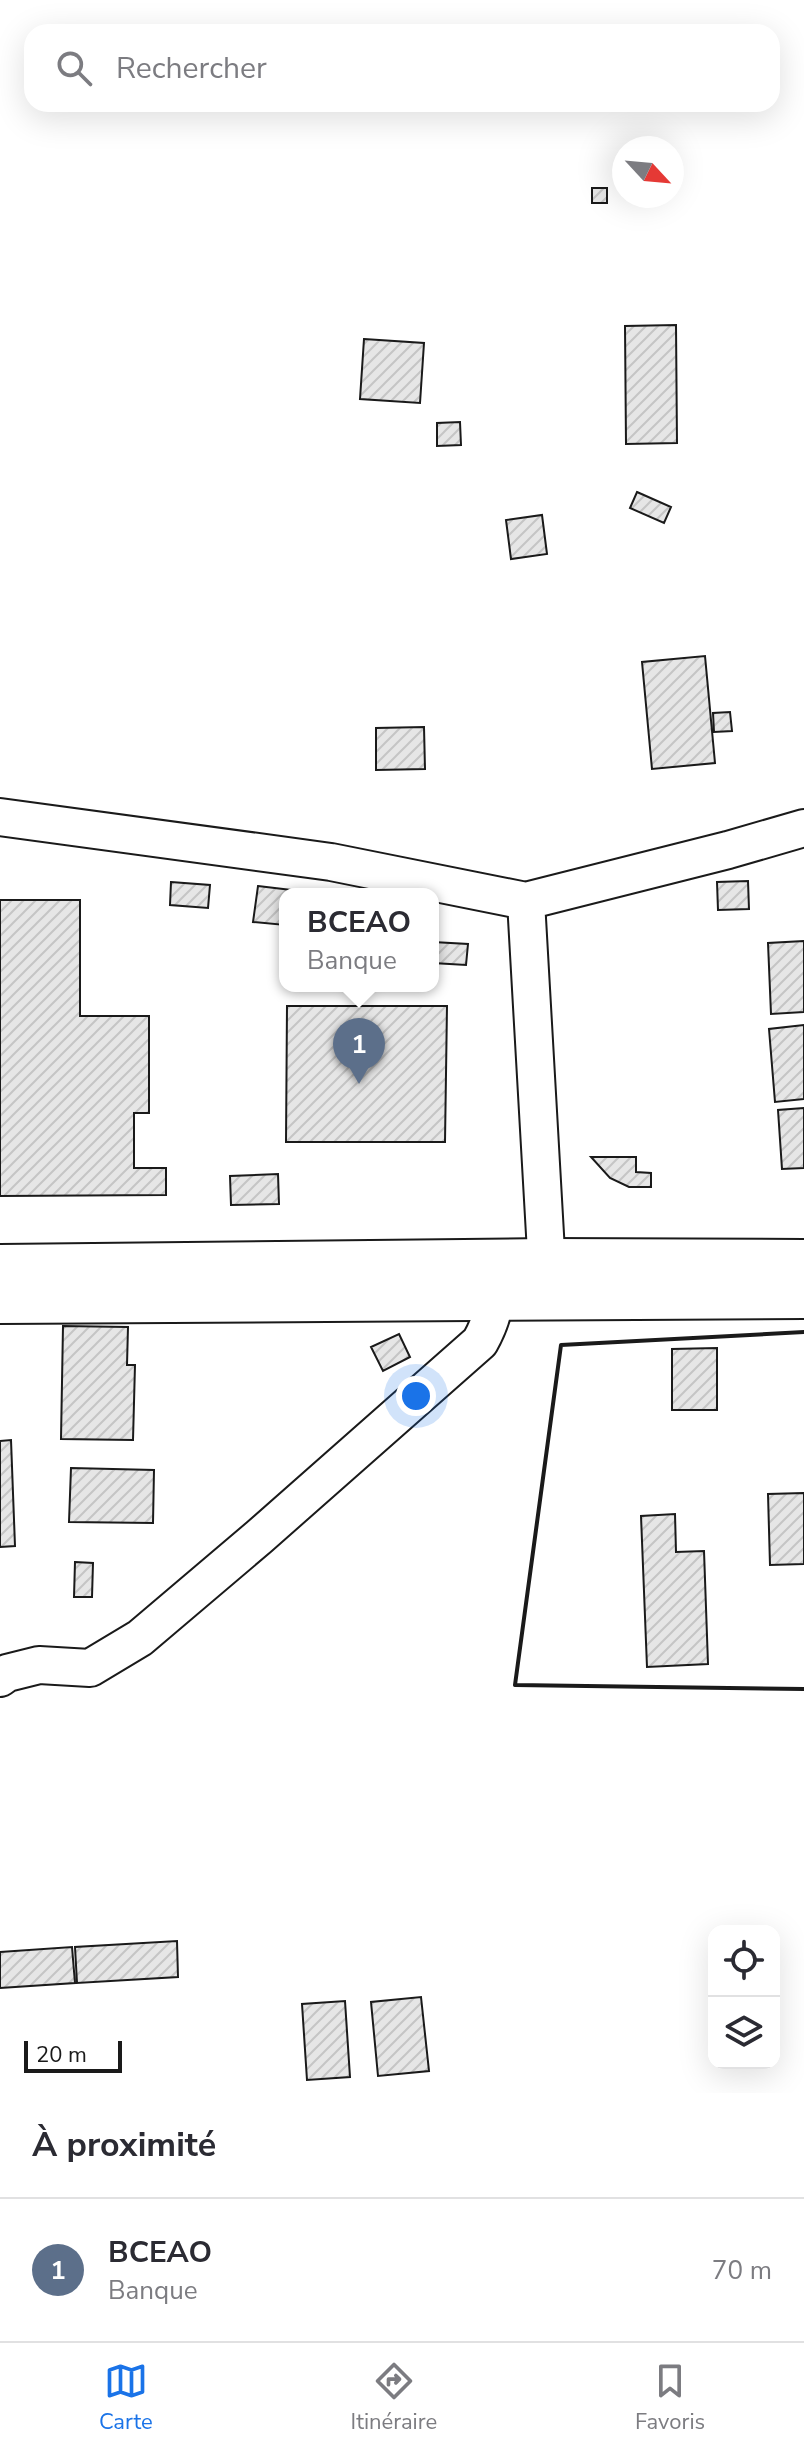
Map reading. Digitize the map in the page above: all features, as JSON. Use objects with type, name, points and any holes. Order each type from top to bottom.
[{"type":"highway","points":[[0,1301],[548,1279],[804,1262]]},
{"type":"highway","points":[[0,1267],[497,1280]]},
{"type":"highway","points":[[548,1279],[804,1296]]},
{"type":"street","points":[[0,817],[331,862],[526,901],[804,828]]},
{"type":"street","points":[[526,901],[548,1279]]},
{"type":"street","points":[[0,1678],[7,1673],[39,1665],[90,1668],[140,1638],[480,1342],[492,1320],[497,1280]]},
{"type":"building","points":[[592,188],[607,188],[607,203],[592,203]]},
{"type":"building","points":[[676,325],[677,443],[626,444],[625,326]]},
{"type":"building","points":[[364,339],[424,343],[420,403],[360,399]]},
{"type":"building","points":[[460,422],[461,445],[437,446],[437,423]]},
{"type":"building","points":[[637,492],[671,507],[664,523],[630,508]]},
{"type":"building","points":[[542,515],[547,554],[511,559],[506,520]]},
{"type":"building","points":[[705,656],[715,763],[652,769],[642,662]]},
{"type":"building","points":[[730,712],[732,731],[714,732],[713,713]]},
{"type":"building","points":[[424,727],[425,769],[376,770],[376,728]]},
{"type":"building","points":[[748,881],[749,909],[718,910],[717,882]]},
{"type":"building","points":[[171,882],[210,885],[208,908],[170,905]]},
{"type":"building","points":[[258,886],[279,889],[279,924],[253,922]]},
{"type":"building","points":[[0,900],[80,900],[80,1016],[149,1016],[149,1113],[134,1113],[134,1168],[166,1168],[166,1195],[0,1196]]},
{"type":"building","points":[[804,941],[804,1012],[771,1014],[768,943]]},
{"type":"building","points":[[439,942],[468,944],[466,965],[439,963]]},
{"type":"building","points":[[287,1006],[447,1006],[445,1142],[286,1142]]},
{"type":"building","points":[[804,1025],[804,1099],[775,1102],[769,1029]]},
{"type":"building","points":[[804,1108],[804,1168],[782,1169],[778,1110]]},
{"type":"building","points":[[591,1157],[636,1157],[636,1172],[651,1173],[651,1187],[629,1187],[610,1178]]},
{"type":"building","points":[[278,1174],[279,1204],[231,1205],[230,1176]]},
{"type":"building","points":[[63,1326],[128,1327],[127,1365],[135,1365],[133,1440],[61,1439]]},
{"type":"building","points":[[399,1334],[410,1357],[383,1371],[371,1347]]},
{"type":"building","points":[[717,1348],[717,1410],[672,1410],[672,1349]]},
{"type":"building","points":[[11,1440],[15,1546],[0,1547],[0,1441]]},
{"type":"building","points":[[71,1468],[154,1470],[153,1523],[69,1522]]},
{"type":"building","points":[[804,1493],[804,1564],[770,1565],[768,1494]]},
{"type":"building","points":[[675,1514],[676,1552],[704,1551],[708,1664],[647,1667],[641,1516]]},
{"type":"building","points":[[75,1562],[93,1563],[92,1597],[74,1597]]},
{"type":"building","points":[[177,1941],[178,1977],[77,1983],[75,1947]]},
{"type":"building","points":[[72,1947],[75,1983],[0,1988],[0,1952]]},
{"type":"building","points":[[421,1997],[429,2071],[378,2076],[371,2002]]},
{"type":"building","points":[[345,2001],[350,2077],[307,2080],[302,2004]]},
{"type":"wall","points":[[804,1332],[561,1345],[515,1685],[804,1689]]},
{"type":"place","name":"BCEAO","points":[[359,1084]]}]
